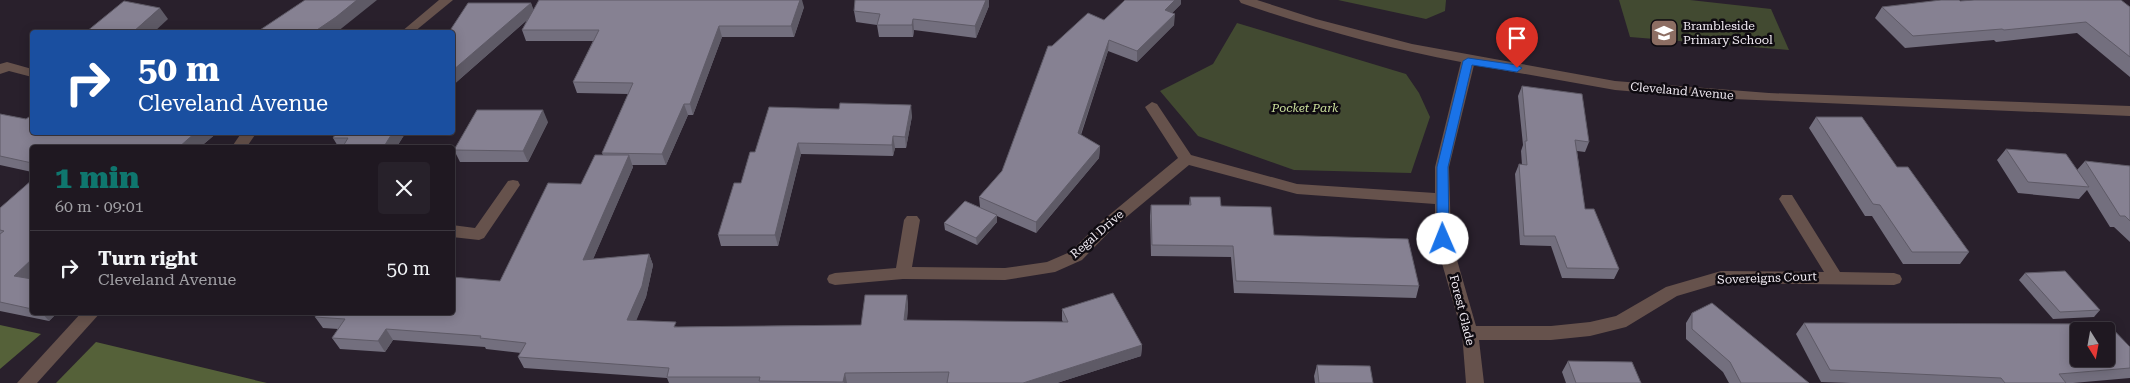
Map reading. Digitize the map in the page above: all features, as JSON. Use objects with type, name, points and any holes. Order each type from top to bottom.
[{"type":"street","points":[[410,30],[447,0]]},
{"type":"street","name":"Cleveland Avenue","points":[[1245,0],[1291,17],[1345,32],[1468,61],[1563,78],[1647,89],[1740,96],[2130,111]]},
{"type":"street","name":"Forest Glade","points":[[1468,61],[1442,167],[1442,199],[1443,239],[1470,333],[1475,383]]},
{"type":"street","points":[[0,70],[7,66],[30,72]]},
{"type":"street","points":[[1152,107],[1186,159],[1297,189],[1442,199]]},
{"type":"street","name":"Regal Drive","points":[[835,279],[903,273],[1005,274],[1049,268],[1076,256],[1107,226],[1186,159]]},
{"type":"street","points":[[455,231],[480,234],[513,185]]},
{"type":"street","name":"Sovereigns Court","points":[[1787,199],[1835,276]]},
{"type":"street","points":[[903,273],[912,220]]},
{"type":"street","name":"Sovereigns Court","points":[[1470,333],[1551,333],[1598,328],[1620,322],[1672,291],[1721,277],[1835,276],[1894,279]]},
{"type":"street","points":[[26,383],[90,315]]},
{"type":"green space","points":[[1338,0],[1446,0],[1445,11],[1426,19]]},
{"type":"green space","points":[[1619,0],[1690,0],[1771,9],[1789,50],[1630,37]]},
{"type":"green space","name":"Pocket Park","points":[[1237,23],[1406,74],[1419,93],[1430,117],[1411,173],[1294,170],[1198,136],[1160,91],[1213,64]]},
{"type":"green space","points":[[0,325],[41,334],[0,369]]},
{"type":"green space","points":[[96,342],[267,383],[56,383]]},
{"type":"building","points":[[305,0],[357,0],[317,30],[260,30]]},
{"type":"building","points":[[539,0],[800,0],[791,26],[719,26],[690,104],[684,104],[662,154],[602,153],[633,83],[573,82],[599,30],[522,30]]},
{"type":"building","points":[[855,0],[986,0],[975,26],[913,19],[912,25],[877,25],[880,14],[854,11]]},
{"type":"building","points":[[1125,0],[1175,0],[1165,10],[1175,14],[1137,51],[1109,40],[1078,133],[1100,146],[1036,222],[979,197],[1002,171],[1048,46],[1052,46],[1088,13],[1104,20]]},
{"type":"building","points":[[1941,0],[2121,0],[2130,7],[2130,57],[2086,22],[1913,36],[1882,7]]},
{"type":"building","points":[[124,1],[160,8],[135,30],[88,30]]},
{"type":"building","points":[[468,3],[531,3],[455,68],[455,30],[450,30]]},
{"type":"building","points":[[1522,86],[1582,94],[1589,142],[1575,140],[1585,209],[1594,209],[1619,269],[1567,268],[1555,236],[1524,236],[1519,164],[1527,165],[1525,141],[1527,141]]},
{"type":"building","points":[[840,103],[911,105],[905,137],[893,136],[892,145],[798,143],[775,235],[718,235],[734,183],[741,183],[750,152],[755,152],[769,107],[839,109]]},
{"type":"building","points":[[477,110],[543,110],[523,151],[455,150]]},
{"type":"building","points":[[0,114],[26,119],[30,116],[30,135],[193,135],[181,145],[30,145],[30,163],[0,156]]},
{"type":"building","points":[[1816,117],[1862,117],[1897,167],[1908,167],[1969,252],[1912,252],[1880,205],[1873,204]]},
{"type":"building","points":[[335,135],[391,135],[385,145],[344,145],[348,138],[333,138]]},
{"type":"building","points":[[2006,149],[2066,154],[2089,187],[2028,182]]},
{"type":"building","points":[[595,155],[629,155],[583,260],[649,254],[642,286],[627,320],[676,322],[674,327],[861,325],[865,295],[907,295],[904,320],[1068,322],[1062,309],[1113,293],[1142,345],[1023,383],[947,383],[949,372],[845,373],[843,382],[759,381],[760,377],[667,377],[669,368],[518,357],[526,343],[480,338],[481,336],[386,329],[378,341],[332,338],[345,319],[315,317],[316,315],[455,315],[455,277],[500,281],[548,183],[581,184]]},
{"type":"building","points":[[2085,161],[2130,166],[2130,221],[2125,216],[2120,216]]},
{"type":"building","points":[[30,182],[30,261],[14,276],[30,279],[30,309],[0,302],[0,234],[4,231],[0,230],[0,208]]},
{"type":"building","points":[[1190,197],[1220,197],[1221,206],[1271,207],[1274,235],[1408,239],[1419,286],[1236,281],[1233,246],[1152,245],[1151,205],[1191,205]]},
{"type":"building","points":[[965,201],[997,215],[976,238],[944,223]]},
{"type":"building","points":[[2065,271],[2100,310],[2060,312],[2025,273]]},
{"type":"building","points":[[1712,303],[1809,383],[1741,383],[1730,362],[1692,329],[1692,313]]},
{"type":"building","points":[[1804,323],[2070,324],[2070,368],[2115,368],[2115,331],[2130,347],[2130,368],[2059,374],[2066,383],[2005,383],[2001,378],[1830,370]]},
{"type":"building","points":[[1568,361],[1632,362],[1641,383],[1576,383]]},
{"type":"building","points":[[1317,365],[1370,366],[1373,383],[1319,383]]},
{"type":"place","name":"Brambleside Primary School","points":[[1664,33]]},
{"type":"route","points":[[1443,239],[1442,167],[1468,61],[1517,68]]}]
